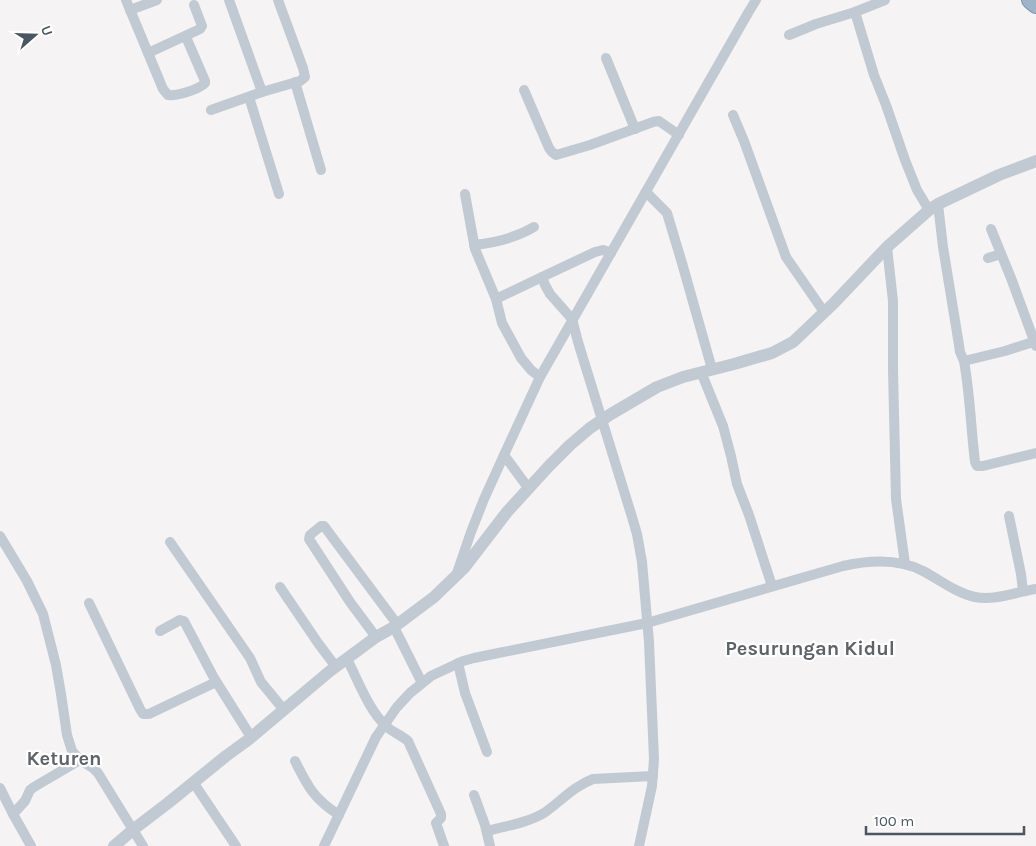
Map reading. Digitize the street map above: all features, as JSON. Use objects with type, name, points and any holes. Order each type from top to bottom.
[{"type":"highway","points":[[1030,0],[1036,5]]},
{"type":"street","points":[[157,0],[128,5],[163,89],[168,95],[203,86],[204,80],[186,36]]},
{"type":"street","points":[[229,0],[262,92]]},
{"type":"street","points":[[210,110],[300,81],[304,77],[303,68],[278,0]]},
{"type":"street","points":[[457,574],[471,532],[536,374],[568,315],[646,192],[676,133],[756,0]]},
{"type":"street","points":[[789,35],[885,0]]},
{"type":"street","points":[[148,53],[202,28],[194,5]]},
{"type":"street","points":[[855,12],[874,75],[905,160],[917,190],[933,207],[943,247],[959,345],[964,361],[975,462],[977,466],[983,466],[1036,453]]},
{"type":"street","points":[[606,58],[634,128]]},
{"type":"street","points":[[295,82],[321,170]]},
{"type":"street","points":[[524,90],[549,148],[556,155],[653,122],[659,121],[676,133]]},
{"type":"street","points":[[249,97],[279,194]]},
{"type":"street","points":[[733,115],[786,257],[800,280],[824,312]]},
{"type":"street","points":[[114,846],[130,825],[168,803],[247,731],[333,662],[347,659],[372,632],[434,597],[464,568],[508,512],[549,466],[570,445],[602,420],[657,387],[683,377],[772,353],[793,342],[847,290],[887,247],[933,207],[999,175],[1036,161]]},
{"type":"street","points":[[646,192],[668,215],[682,263],[707,371],[737,484],[772,586]]},
{"type":"street","points":[[465,194],[474,245],[496,299],[503,326],[521,358],[536,374]]},
{"type":"street","points":[[474,245],[515,236],[534,227]]},
{"type":"street","points":[[964,361],[1035,343],[991,230]]},
{"type":"street","points":[[887,247],[894,307],[893,370],[896,499],[904,564]]},
{"type":"street","points":[[496,299],[595,252],[607,252]]},
{"type":"street","points":[[988,258],[1001,254]]},
{"type":"street","points":[[542,278],[550,294],[568,315],[578,342],[637,534],[642,562],[650,642],[654,759],[653,776],[639,846]]},
{"type":"street","points":[[504,455],[529,489]]},
{"type":"street","points":[[1009,516],[1023,591]]},
{"type":"street","points":[[372,632],[309,539],[310,535],[320,526],[324,526],[392,620],[422,682]]},
{"type":"street","points":[[0,536],[27,581],[43,614],[56,665],[67,736],[72,751],[80,760],[94,768],[98,773],[144,846]]},
{"type":"street","points":[[170,542],[250,658],[261,682],[280,705]]},
{"type":"street","points":[[392,729],[397,708],[422,682],[431,676],[474,658],[647,626],[772,586],[843,566],[882,561],[904,564],[923,571],[961,592],[983,598],[1036,589]]},
{"type":"street","points":[[280,587],[333,662]]},
{"type":"street","points":[[89,602],[144,714],[148,714],[216,682]]},
{"type":"street","points":[[160,631],[180,620],[184,621],[216,682],[247,731]]},
{"type":"street","points":[[347,659],[374,711],[392,729],[408,741],[441,814],[436,823],[444,846]]},
{"type":"street","points":[[458,665],[465,693],[487,752]]},
{"type":"street","points":[[324,846],[376,737],[392,729]]},
{"type":"street","points":[[12,814],[25,801],[34,786],[80,760]]},
{"type":"street","points":[[295,761],[312,792],[328,808],[339,815]]},
{"type":"street","points":[[487,831],[544,813],[578,787],[593,779],[653,776]]},
{"type":"street","points":[[193,782],[236,846]]},
{"type":"street","points":[[0,788],[12,814],[31,846]]},
{"type":"street","points":[[474,795],[487,831],[490,846]]},
{"type":"district","name":"Pesurungan Kidul","points":[[810,648]]},
{"type":"district","name":"Keturen","points":[[64,758]]}]
